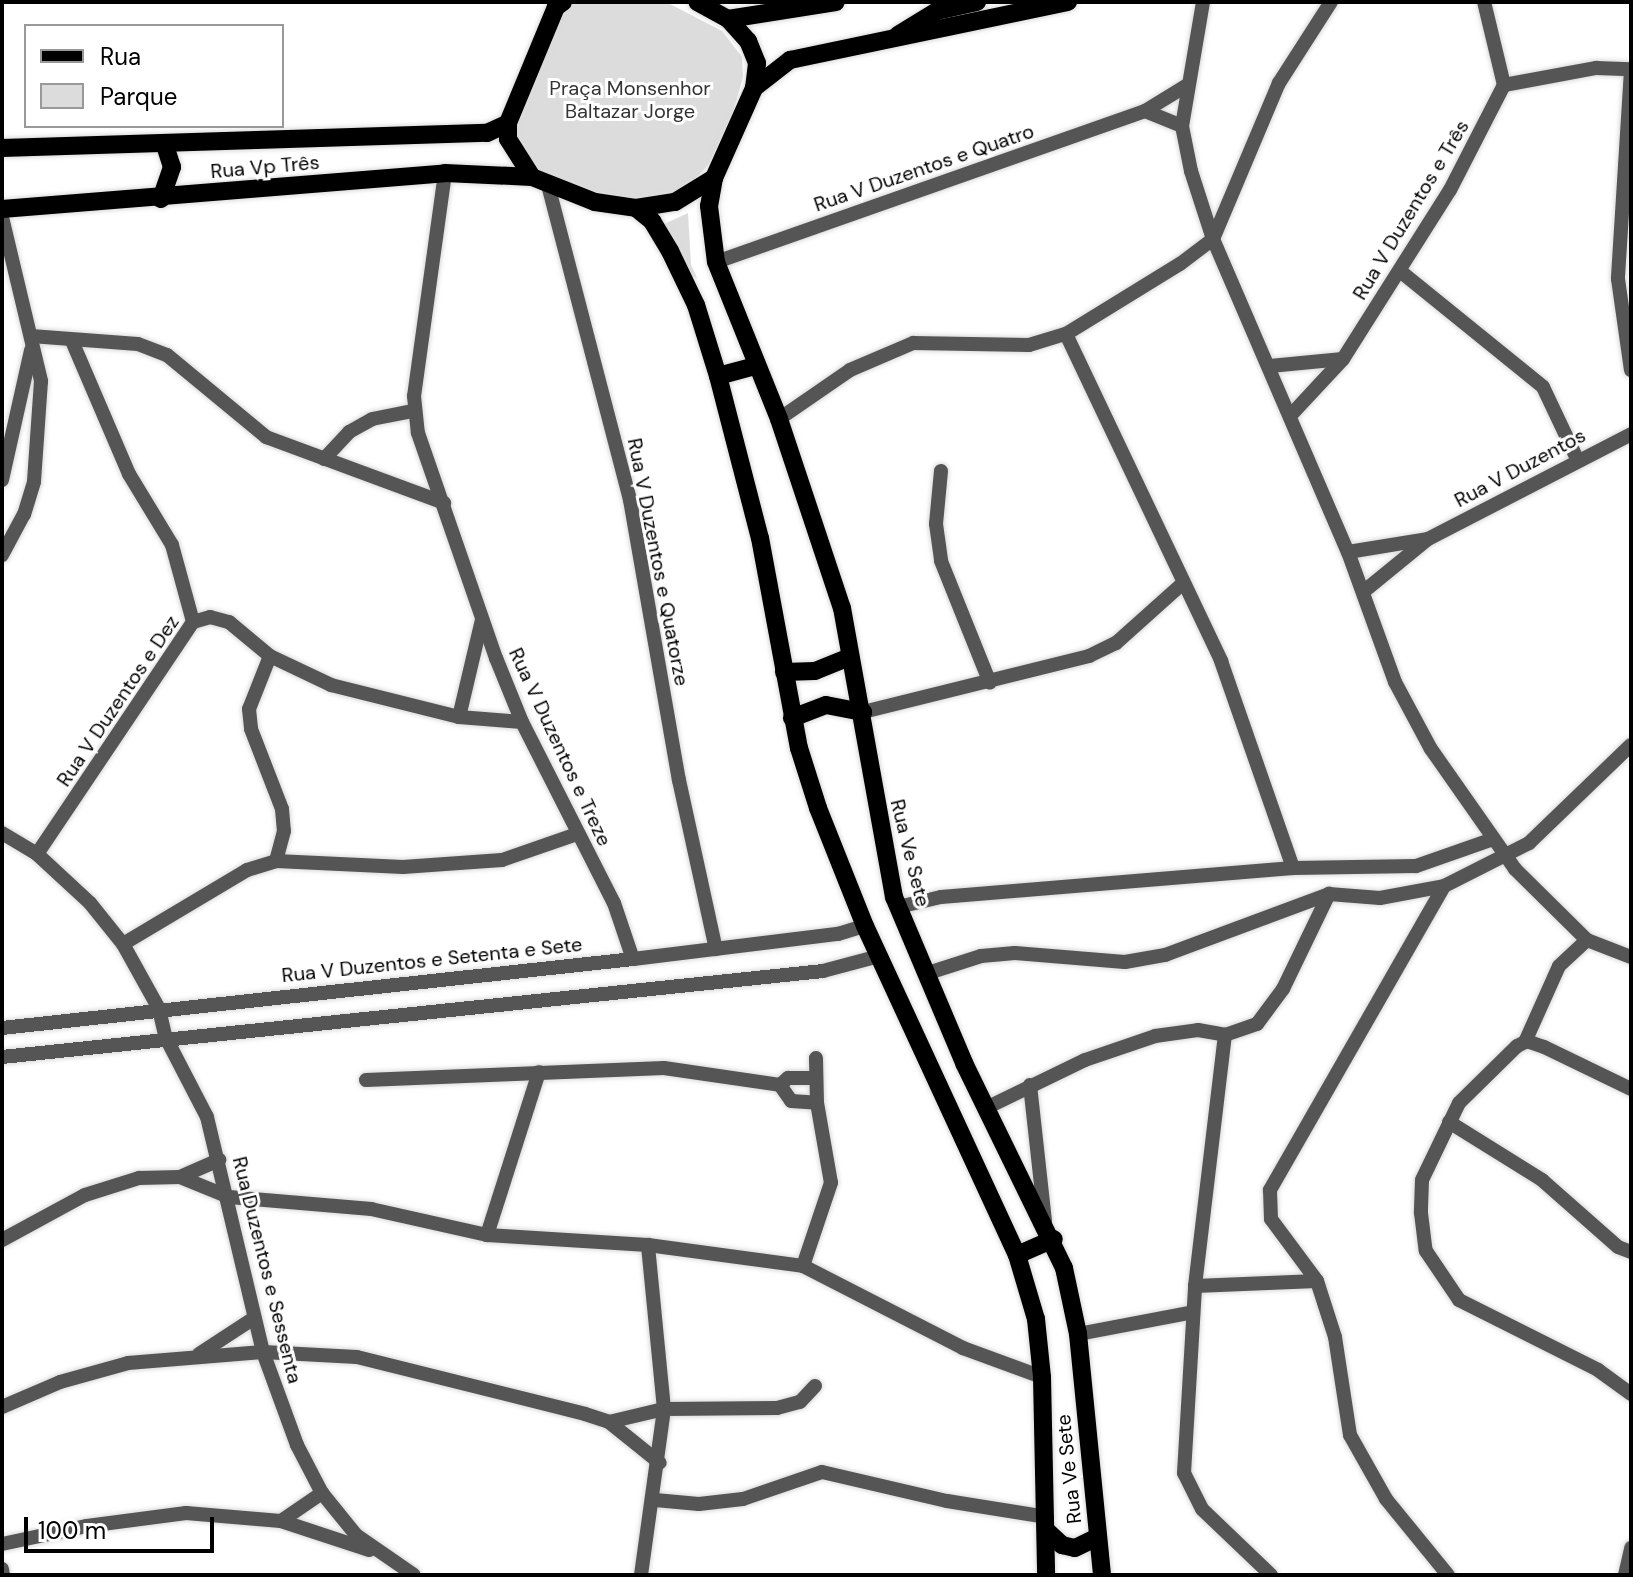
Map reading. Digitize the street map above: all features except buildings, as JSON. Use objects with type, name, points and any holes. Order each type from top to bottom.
[{"type":"main road","points":[[697,2],[728,19],[748,41],[757,63],[754,88]]},
{"type":"main road","points":[[728,19],[836,2]]},
{"type":"main road","points":[[892,39],[937,11],[977,2]]},
{"type":"main road","points":[[754,88],[790,60],[1068,2]]},
{"type":"main road","points":[[540,181],[513,149],[508,123],[558,4]]},
{"type":"main road","name":"Rua Ve Sete","points":[[754,88],[714,178],[709,218],[716,262],[779,419],[827,558],[863,712],[875,814],[898,907],[986,1108],[1054,1239],[1078,1334],[1102,1575]]},
{"type":"main road","name":"Rua Vp Três","points":[[2,148],[487,133],[508,123]]},
{"type":"main road","points":[[161,199],[172,167],[164,143]]},
{"type":"main road","name":"Rua Vp Três","points":[[2,209],[161,199],[445,173],[540,181],[595,202],[636,208],[675,202],[714,178]]},
{"type":"main road","name":"Rua Ve Sete","points":[[636,208],[652,221],[683,278],[718,376],[760,538],[792,718],[805,772],[865,926],[1017,1255],[1036,1319],[1042,1377],[1046,1575]]},
{"type":"main road","points":[[718,376],[756,366]]},
{"type":"main road","points":[[784,672],[815,671],[850,657]]},
{"type":"main road","points":[[792,718],[826,705],[863,712]]},
{"type":"main road","points":[[1017,1255],[1054,1239]]},
{"type":"main road","points":[[1047,1524],[1062,1545],[1075,1548],[1098,1537]]},
{"type":"street","points":[[1203,2],[1199,50],[1186,86],[1182,126],[1213,239],[1270,366],[1414,718],[1493,839],[1560,919],[1587,940],[1631,957]]},
{"type":"street","points":[[779,419],[850,370],[913,343],[1029,345],[1066,334],[1137,294],[1213,239],[1279,83],[1331,2]]},
{"type":"street","points":[[1484,2],[1504,85],[1596,68],[1631,70],[1618,279],[1631,370]]},
{"type":"street","name":"Rua V Duzentos e Três","points":[[1290,416],[1343,359],[1400,271],[1504,85]]},
{"type":"street","name":"Rua V Duzentos e Quatro","points":[[716,262],[1145,111],[1186,86]]},
{"type":"street","points":[[1145,111],[1182,126]]},
{"type":"street","name":"Rua V Duzentos e Treze","points":[[445,173],[413,411],[482,619],[522,722],[614,903],[633,959]]},
{"type":"street","name":"Rua V Duzentos e Quatorze","points":[[540,181],[630,500],[679,780],[716,949]]},
{"type":"street","points":[[2,217],[41,381],[38,453],[24,514],[2,555]]},
{"type":"street","points":[[1400,271],[1543,387],[1577,459]]},
{"type":"street","points":[[1066,334],[1221,661],[1293,868]]},
{"type":"street","points":[[72,341],[129,474],[172,545],[193,622]]},
{"type":"street","points":[[31,343],[138,344],[167,355],[266,437],[444,503]]},
{"type":"street","points":[[2,480],[31,343]]},
{"type":"street","points":[[1270,366],[1343,359]]},
{"type":"street","points":[[324,459],[349,432],[372,419],[413,411]]},
{"type":"street","name":"Rua V Duzentos","points":[[1363,592],[1428,539],[1577,459],[1631,434]]},
{"type":"street","points":[[941,471],[936,524],[941,561],[990,683]]},
{"type":"street","name":"Rua V Duzentos","points":[[1348,552],[1428,539]]},
{"type":"street","points":[[863,712],[1062,665],[1116,643],[1183,583]]},
{"type":"street","name":"Rua V Duzentos e Dez","points":[[37,854],[193,622],[210,617],[229,622],[270,656],[331,685],[459,717],[522,722]]},
{"type":"street","points":[[459,717],[482,619]]},
{"type":"street","points":[[270,656],[249,709],[251,729],[282,809],[284,831],[276,861]]},
{"type":"street","points":[[925,974],[972,958],[1015,953],[1125,962],[1165,955],[1329,894],[1380,898],[1444,886],[1476,874],[1552,826],[1631,745]]},
{"type":"street","points":[[2,833],[37,854],[90,903],[123,944],[247,870],[276,861],[403,867],[502,860],[577,834]]},
{"type":"street","points":[[898,907],[941,897],[1293,868],[1416,866],[1493,839]]},
{"type":"street","points":[[1444,886],[1270,1190],[1271,1219],[1317,1281],[1335,1337],[1350,1435],[1386,1499],[1448,1575]]},
{"type":"street","points":[[986,1108],[1030,1085],[1155,1036],[1198,1030],[1225,1035],[1257,1024],[1283,989],[1329,894]]},
{"type":"street","name":"Rua V Duzentos e Setenta e Sete","points":[[2,1028],[633,959],[865,926]]},
{"type":"street","points":[[1587,940],[1559,966],[1521,1044],[1459,1103],[1449,1122],[1422,1180],[1426,1251],[1443,1283],[1480,1315],[1532,1335],[1598,1370],[1631,1394]]},
{"type":"street","name":"Rua Duzentos e Sessenta","points":[[123,944],[159,1009],[165,1036],[195,1086],[229,1197],[263,1352],[285,1418],[322,1493],[373,1551],[414,1575]]},
{"type":"street","points":[[2,1057],[165,1036],[823,971],[879,956]]},
{"type":"street","points":[[1225,1035],[1195,1286],[1184,1473],[1202,1509],[1271,1575]]},
{"type":"street","points":[[1521,1044],[1631,1089]]},
{"type":"street","points":[[803,1266],[831,1183],[817,1103],[816,1058]]},
{"type":"street","points":[[366,1080],[664,1068],[780,1085],[791,1101],[817,1103]]},
{"type":"street","points":[[487,1235],[539,1072]]},
{"type":"street","points":[[780,1085],[788,1078],[815,1078]]},
{"type":"street","points":[[1030,1085],[1045,1222]]},
{"type":"street","points":[[1449,1122],[1542,1180],[1618,1247],[1631,1252]]},
{"type":"street","points":[[2,1240],[85,1195],[139,1178],[180,1177],[219,1160]]},
{"type":"street","points":[[180,1177],[229,1197],[371,1209],[487,1235],[648,1245],[803,1266],[963,1348],[1042,1377]]},
{"type":"street","points":[[641,1575],[655,1500],[664,1409],[648,1245]]},
{"type":"street","points":[[1195,1286],[1317,1281]]},
{"type":"street","points":[[1078,1334],[1193,1312]]},
{"type":"street","points":[[199,1354],[254,1318]]},
{"type":"street","points":[[2,1407],[94,1370],[199,1354],[263,1352],[357,1357],[609,1422],[660,1463]]},
{"type":"street","points":[[609,1422],[664,1409],[777,1408],[800,1402],[815,1386]]},
{"type":"street","points":[[655,1500],[699,1504],[743,1499],[822,1472],[1047,1524]]},
{"type":"street","points":[[281,1521],[322,1493]]},
{"type":"street","points":[[2,1544],[87,1526],[186,1513],[281,1521],[373,1551]]},
{"type":"street","points":[[1625,1575],[1631,1548]]},
{"type":"street","points":[[2,1569],[3,1575]]},
{"type":"green space","name":"Praça Monsenhor Baltazar Jorge","points":[[574,2],[666,2],[722,31],[742,57],[743,77],[733,112],[709,164],[690,185],[659,201],[613,198],[527,168],[513,131],[553,21]]},
{"type":"green space","points":[[688,213],[691,265],[697,278],[683,272],[664,224]]}]
